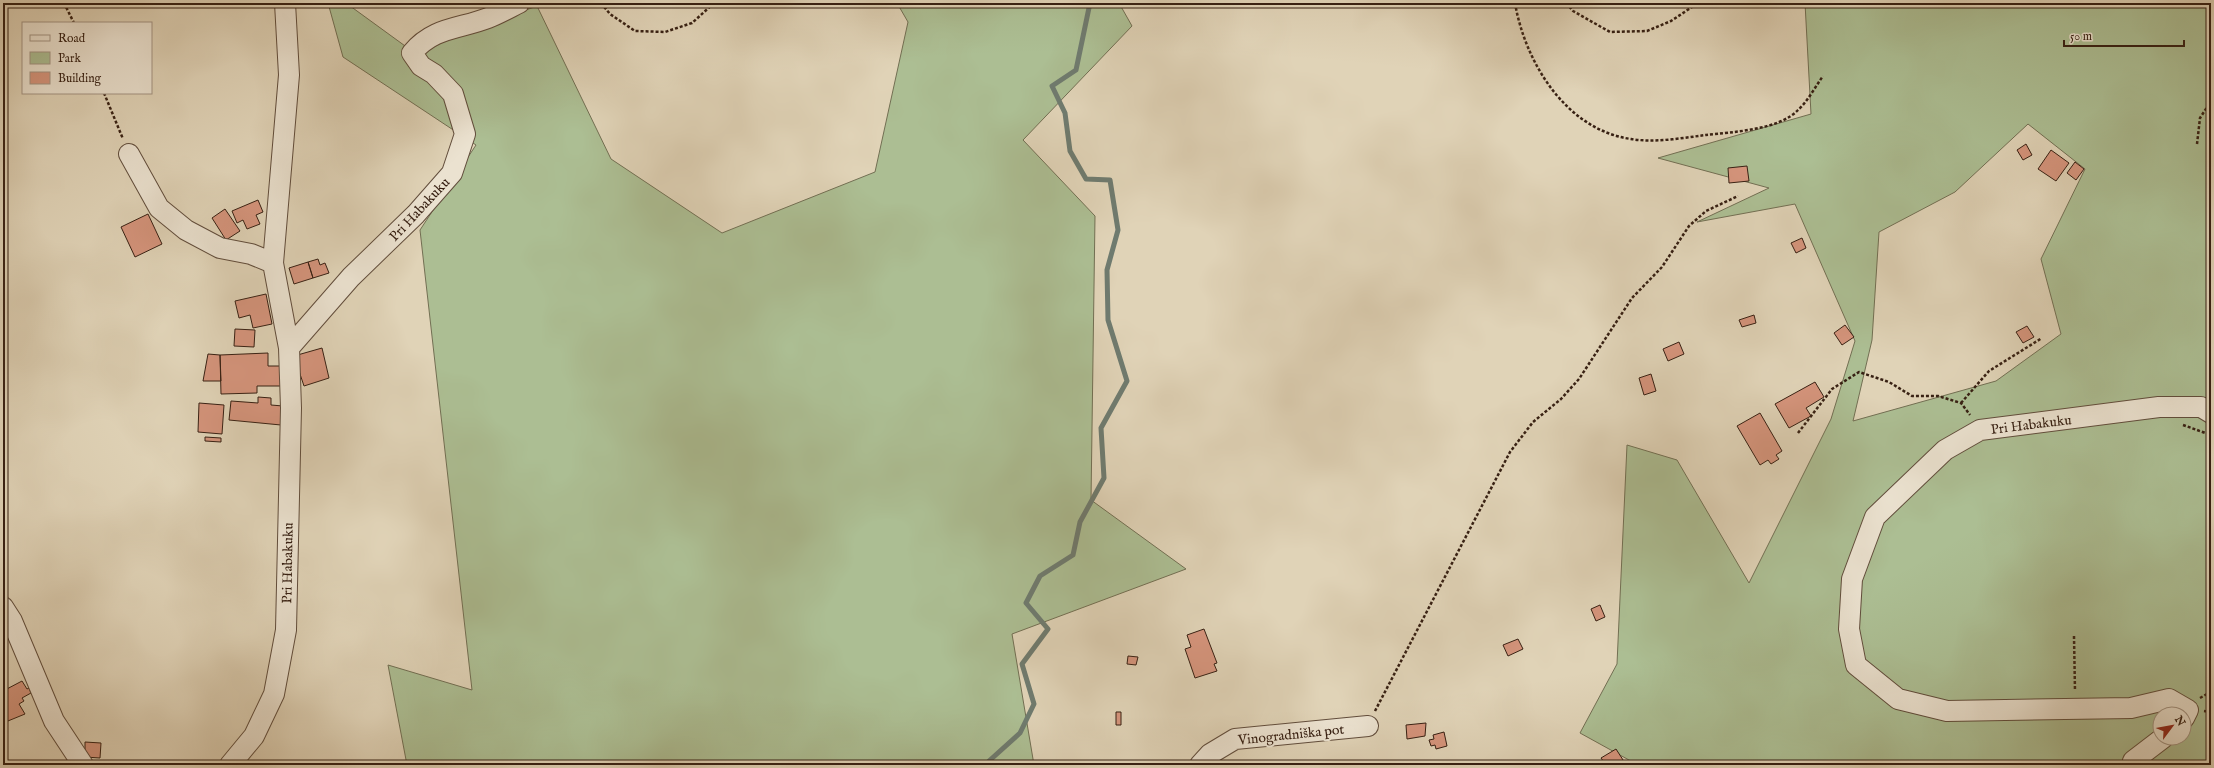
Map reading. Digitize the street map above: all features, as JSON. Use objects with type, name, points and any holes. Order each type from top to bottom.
[{"type":"street","name":"Pri Habakuku","points":[[230,765],[254,736],[274,694],[286,630],[291,408],[289,348],[273,263],[289,75],[285,3]]},
{"type":"street","name":"Pri Habakuku","points":[[289,348],[351,277],[416,214],[452,173],[465,134],[453,94],[434,74],[421,66],[412,53],[421,42],[448,29],[487,18],[519,3]]},
{"type":"street","points":[[128,154],[159,208],[186,230],[220,248],[251,254],[273,263]]},
{"type":"street","name":"Pri Habakuku","points":[[1980,430],[2159,407],[2201,407],[2211,413]]},
{"type":"street","points":[[1980,430],[1945,450],[1874,517],[1852,579],[1849,629],[1856,664],[1898,699],[1947,711],[2131,708],[2168,699],[2181,706]]},
{"type":"street","points":[[3,607],[12,621],[54,721],[83,765]]},
{"type":"street","name":"Vinogradniška pot","points":[[1200,765],[1210,754],[1235,739],[1368,726]]},
{"type":"street","points":[[2132,765],[2133,761],[2153,746]]},
{"type":"path","points":[[64,3],[74,22]]},
{"type":"path","points":[[601,3],[610,14],[635,31],[665,32],[692,23],[714,3]]},
{"type":"path","points":[[1515,3],[1519,26],[1534,59],[1553,90],[1570,111],[1591,127],[1630,139],[1666,140],[1742,131],[1780,122],[1798,111],[1823,76]]},
{"type":"path","points":[[1566,3],[1573,11],[1610,32],[1647,31],[1671,21],[1698,3]]},
{"type":"path","points":[[104,94],[128,154]]},
{"type":"path","points":[[2197,144],[2200,118],[2211,101]]},
{"type":"path","points":[[1368,726],[1510,452],[1534,422],[1561,399],[1579,379],[1632,298],[1662,267],[1689,226],[1706,211],[1738,196]]},
{"type":"path","points":[[1798,433],[1832,389],[1859,372],[1889,382],[1912,396],[1938,396],[1961,403],[1989,371],[2042,338]]},
{"type":"path","name":"Pri Habakuku","points":[[1961,403],[1980,430]]},
{"type":"path","points":[[2211,623],[2211,677]]},
{"type":"path","points":[[2074,636],[2075,708]]},
{"type":"green space","points":[[328,3],[346,3],[412,51],[537,6],[611,159],[722,233],[875,172],[908,22],[897,3],[1119,3],[1132,26],[1023,140],[1095,216],[1091,500],[1186,569],[1012,634],[1034,765],[407,765],[388,665],[472,690],[420,230],[476,145],[343,57]]},
{"type":"green space","points":[[1805,3],[2211,3],[2211,765],[1638,765],[1580,733],[1617,664],[1627,445],[1677,460],[1749,583],[1831,419],[1855,341],[1795,204],[1697,222],[1769,188],[1658,158],[1811,114]],"holes":[[[2028,124],[2085,169],[2041,259],[2061,334],[1996,381],[1853,421],[1872,340],[1879,232],[1955,192]]]},
{"type":"building","points":[[2026,144],[2032,155],[2023,160],[2017,150]]},
{"type":"building","points":[[2051,150],[2069,163],[2056,181],[2038,169]]},
{"type":"building","points":[[2075,162],[2084,169],[2076,180],[2067,173]]},
{"type":"building","points":[[1747,166],[1749,181],[1729,183],[1728,168]]},
{"type":"building","points":[[258,200],[263,212],[256,215],[260,224],[247,229],[243,220],[237,223],[232,211]]},
{"type":"building","points":[[225,209],[240,231],[226,240],[212,218]]},
{"type":"building","points":[[148,214],[162,244],[135,257],[121,227]]},
{"type":"building","points":[[1802,238],[1806,248],[1796,253],[1791,243]]},
{"type":"building","points":[[318,259],[320,265],[325,263],[329,273],[313,278],[308,262]]},
{"type":"building","points":[[308,262],[313,278],[294,284],[289,268]]},
{"type":"building","points":[[266,294],[272,324],[253,328],[250,315],[239,318],[235,301]]},
{"type":"building","points":[[1754,315],[1756,323],[1742,327],[1739,320]]},
{"type":"building","points":[[1845,325],[1854,337],[1842,345],[1834,333]]},
{"type":"building","points":[[2027,326],[2034,337],[2023,343],[2016,332]]},
{"type":"building","points":[[235,329],[255,330],[254,347],[234,346]]},
{"type":"building","points":[[1679,342],[1684,354],[1668,361],[1663,349]]},
{"type":"building","points":[[322,348],[329,378],[304,386],[294,356]]},
{"type":"building","points":[[268,353],[268,366],[282,366],[282,386],[257,386],[257,393],[221,394],[220,355]]},
{"type":"building","points":[[208,354],[220,355],[221,381],[203,381]]},
{"type":"building","points":[[1651,374],[1656,391],[1644,395],[1639,378]]},
{"type":"building","points":[[1815,382],[1824,397],[1806,408],[1811,416],[1789,428],[1775,404]]},
{"type":"building","points":[[258,397],[271,398],[271,405],[283,406],[281,425],[229,420],[231,401],[258,403]]},
{"type":"building","points":[[199,403],[224,405],[222,434],[198,432]]},
{"type":"building","points":[[1760,413],[1782,451],[1776,455],[1779,459],[1771,464],[1768,460],[1760,465],[1737,426]]},
{"type":"building","points":[[205,437],[221,438],[221,442],[205,441]]},
{"type":"building","points":[[1600,605],[1605,617],[1596,621],[1591,609]]},
{"type":"building","points":[[1204,629],[1217,663],[1214,664],[1217,671],[1195,678],[1185,649],[1191,647],[1187,635]]},
{"type":"building","points":[[1518,639],[1523,649],[1508,656],[1503,645]]},
{"type":"building","points":[[1128,656],[1138,657],[1136,665],[1127,664]]},
{"type":"building","points":[[22,681],[27,689],[29,688],[31,693],[22,698],[24,701],[19,704],[25,714],[3,723],[3,691]]},
{"type":"building","points":[[1116,712],[1121,712],[1121,725],[1116,725]]},
{"type":"building","points":[[1426,723],[1425,736],[1407,739],[1406,725]]},
{"type":"building","points":[[1444,732],[1447,746],[1436,749],[1435,745],[1431,746],[1429,740],[1434,739],[1433,735]]},
{"type":"building","points":[[85,742],[101,743],[100,758],[85,757]]},
{"type":"building","points":[[1616,749],[1625,763],[1606,765],[1601,758]]},
{"type":"building","points":[[56,762],[56,765],[39,765],[38,763]]},
{"type":"waterway","points":[[988,765],[989,761],[1020,733],[1034,704],[1022,664],[1048,629],[1026,603],[1040,576],[1073,555],[1080,522],[1104,478],[1101,428],[1127,381],[1108,320],[1107,270],[1118,230],[1110,180],[1086,179],[1070,151],[1065,113],[1052,86],[1076,70],[1090,3]]}]
